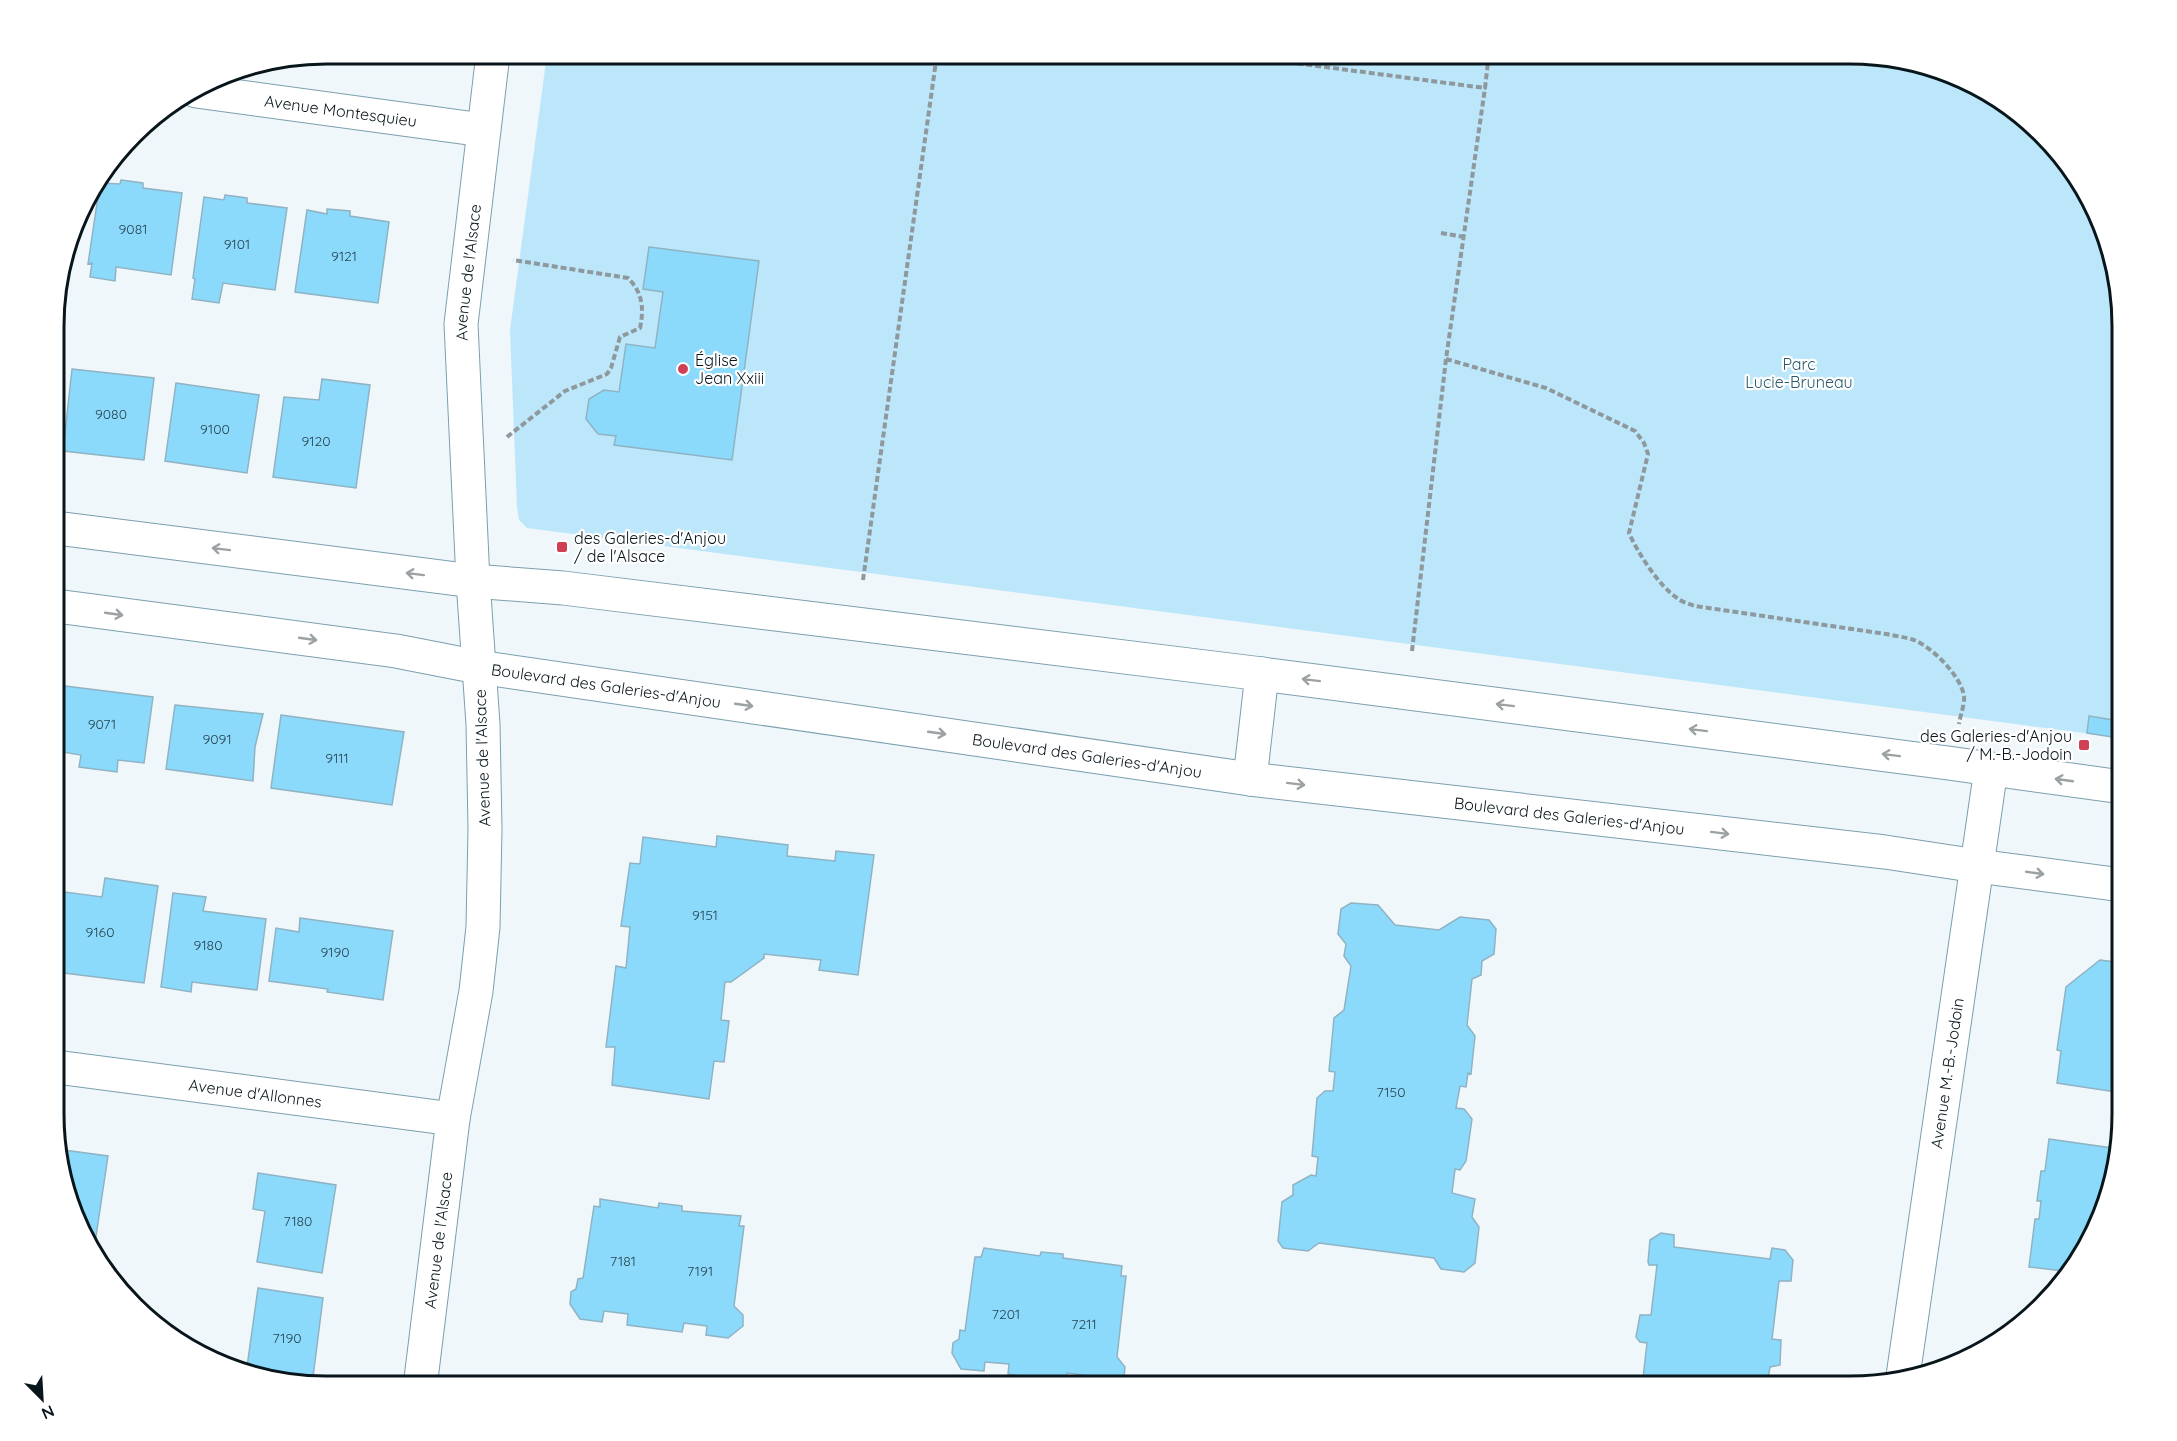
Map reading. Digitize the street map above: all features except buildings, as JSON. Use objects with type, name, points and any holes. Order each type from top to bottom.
[{"type":"street","name":"Avenue de l'Alsace","points":[[421,1376],[453,1119],[476,991],[483,927],[485,829],[483,736],[461,324],[492,64]]},
{"type":"street","name":"Avenue Montesquieu","points":[[209,93],[483,130]]},
{"type":"street","points":[[64,529],[473,582],[563,588],[1262,674],[2112,786]]},
{"type":"street","name":"Boulevard des Galeries-d'Anjou","points":[[64,607],[396,651],[478,667],[1250,779],[1885,852],[2112,884]]},
{"type":"street","points":[[1250,779],[1262,674]]},
{"type":"street","name":"Avenue M.-B.-Jodoin","points":[[1904,1371],[1991,769]]},
{"type":"street","name":"Avenue d'Allonnes","points":[[64,1068],[453,1119]]},
{"type":"path","points":[[863,580],[936,64]]},
{"type":"path","points":[[1302,64],[1485,88]]},
{"type":"path","points":[[1412,651],[1446,359],[1488,64]]},
{"type":"path","points":[[1441,233],[1464,237]]},
{"type":"path","points":[[507,437],[566,391],[607,374],[612,368],[620,338],[640,328],[643,305],[637,286],[628,278],[513,260]]},
{"type":"path","points":[[1446,359],[1546,388],[1635,431],[1644,443],[1648,454],[1629,533],[1661,582],[1677,599],[1695,606],[1886,634],[1915,641],[1932,651],[1945,663],[1964,695],[1959,725]]},
{"type":"green space","name":"Parc Lucie-Bruneau","points":[[546,64],[1850,64],[1918,73],[1951,84],[1981,100],[2010,119],[2036,141],[2058,167],[2077,196],[2093,226],[2104,259],[2112,310],[2112,737],[527,528],[519,520],[517,508],[510,330]]},
{"type":"place","name":"Église Jean Xxiii","points":[[683,369]]},
{"type":"place","name":"des Galeries-d'Anjou / de l'Alsace","points":[[562,547]]},
{"type":"place","name":"des Galeries-d'Anjou / M.-B.-Jodoin","points":[[2084,745]]}]
